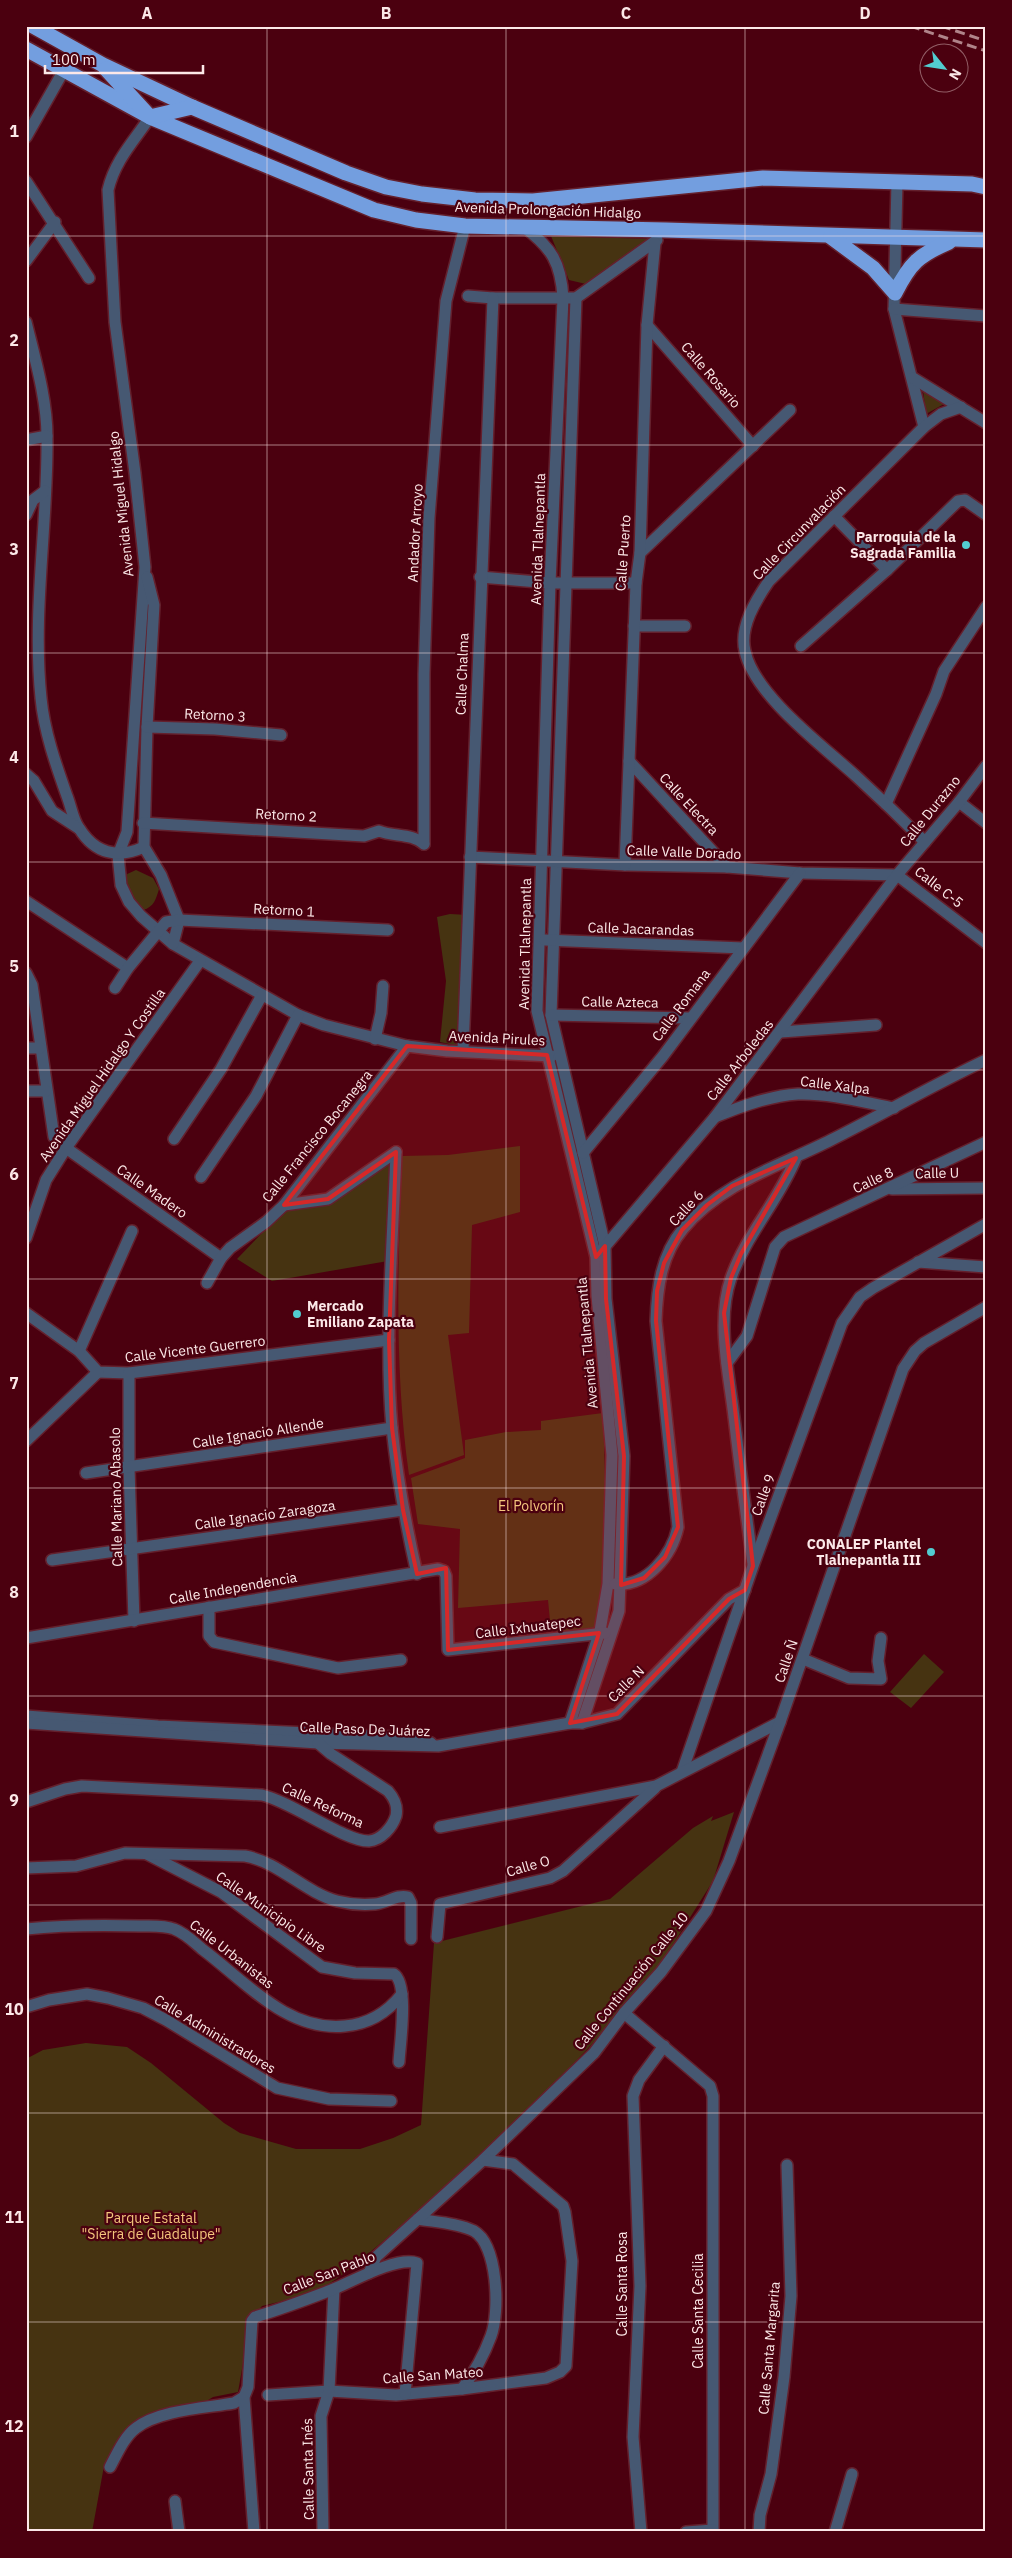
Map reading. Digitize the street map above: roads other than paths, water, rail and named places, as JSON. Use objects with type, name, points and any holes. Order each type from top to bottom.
[{"type":"highway","name":"Avenida Prolongación Hidalgo","points":[[33,26],[103,65],[192,107],[346,173],[386,187],[422,194],[466,199],[542,200],[763,178],[972,184],[986,187]]},
{"type":"highway","name":"Avenida Prolongación Hidalgo","points":[[26,49],[150,116],[374,210],[416,220],[465,226],[986,240]]},
{"type":"highway","points":[[103,65],[150,116],[192,107]]},
{"type":"highway","points":[[831,237],[874,268],[895,293],[913,262],[925,253],[955,239]]},
{"type":"street","points":[[26,137],[64,70]]},
{"type":"street","name":"Avenida Miguel Hidalgo","points":[[118,855],[127,832],[145,567],[135,472],[115,322],[108,190],[112,172],[118,161],[150,116]]},
{"type":"street","points":[[26,181],[55,222],[89,278]]},
{"type":"street","points":[[897,182],[894,309],[924,426]]},
{"type":"street","points":[[26,261],[55,222]]},
{"type":"street","name":"Andador Arroyo","points":[[424,844],[424,674],[429,518],[446,301],[465,226]]},
{"type":"street","name":"Avenida Tlalnepantla","points":[[524,227],[540,240],[552,254],[562,283],[563,298],[550,582],[537,1011],[596,1256],[597,1296],[612,1455],[608,1584],[605,1607],[570,1723]]},
{"type":"street","points":[[468,296],[493,298],[576,298],[655,243],[666,230]]},
{"type":"street","name":"Calle Puerto","points":[[625,865],[636,583],[640,553],[647,325],[655,243]]},
{"type":"street","name":"Calle Chalma","points":[[463,1050],[480,577],[493,298]]},
{"type":"street","name":"Avenida Tlalnepantla","points":[[576,298],[568,582],[555,862],[551,1015],[605,1246],[606,1299],[624,1456],[619,1611],[582,1723]]},
{"type":"street","points":[[894,309],[986,316]]},
{"type":"street","points":[[26,322],[42,391],[47,436],[38,637],[41,700],[56,764],[78,828]]},
{"type":"street","name":"Calle Rosario","points":[[647,325],[753,446]]},
{"type":"street","points":[[913,378],[986,423]]},
{"type":"street","name":"Calle Circunvalación","points":[[925,842],[794,720],[761,686],[744,650],[744,637],[748,621],[761,592],[769,581],[924,426],[941,414],[961,407]]},
{"type":"street","points":[[640,553],[790,410]]},
{"type":"street","points":[[26,440],[47,436]]},
{"type":"street","points":[[26,515],[32,500],[45,491]]},
{"type":"street","points":[[802,646],[887,570],[962,499],[985,514]]},
{"type":"street","points":[[834,516],[887,570]]},
{"type":"street","points":[[145,567],[154,604],[143,822],[144,847],[161,875],[179,920],[173,944]]},
{"type":"street","points":[[480,577],[550,582],[636,583]]},
{"type":"street","points":[[886,804],[936,694],[944,671],[986,607]]},
{"type":"street","points":[[634,626],[685,626]]},
{"type":"street","name":"Retorno 3","points":[[147,728],[215,729],[281,735]]},
{"type":"street","name":"Calle Electra","points":[[629,761],[727,867]]},
{"type":"street","name":"Calle Durazno","points":[[897,874],[959,802],[986,766]]},
{"type":"street","points":[[26,774],[34,781],[52,811],[78,828],[103,850],[118,855],[131,853],[144,847]]},
{"type":"street","points":[[959,802],[986,823]]},
{"type":"street","name":"Retorno 2","points":[[143,822],[364,836],[379,831],[390,836],[417,837],[424,844]]},
{"type":"street","name":"Avenida Pirules","points":[[118,855],[121,885],[129,902],[173,944],[298,1016],[375,1039],[407,1046],[447,1051],[463,1050],[561,1056]]},
{"type":"street","name":"Calle Valle Dorado","points":[[470,857],[542,862],[897,874]]},
{"type":"street","name":"Calle Romana","points":[[583,1153],[663,1056],[689,1018],[800,872]]},
{"type":"street","name":"Calle C-5","points":[[897,874],[986,942]]},
{"type":"street","name":"Calle Arboledas","points":[[596,1256],[715,1117],[781,1032],[897,874]]},
{"type":"street","points":[[26,901],[128,968]]},
{"type":"street","points":[[115,988],[158,930],[166,922],[179,920]]},
{"type":"street","name":"Retorno 1","points":[[179,920],[388,930]]},
{"type":"street","name":"Calle Jacarandas","points":[[538,939],[743,948]]},
{"type":"street","name":"Avenida Miguel Hidalgo Y Costilla","points":[[26,1238],[46,1180],[66,1148],[200,961]]},
{"type":"street","points":[[26,973],[32,985],[31,1027],[40,1048],[54,1137],[66,1148]]},
{"type":"street","points":[[375,1039],[381,1014],[384,986]]},
{"type":"street","points":[[174,1139],[221,1069],[262,995]]},
{"type":"street","name":"Calle Azteca","points":[[551,1015],[689,1018]]},
{"type":"street","points":[[201,1177],[256,1096],[298,1016]]},
{"type":"street","points":[[781,1032],[876,1025]]},
{"type":"street","name":"Calle Francisco Bocanegra","points":[[208,1283],[221,1258],[230,1248],[266,1222],[284,1205],[407,1046]]},
{"type":"street","points":[[26,1048],[40,1048]]},
{"type":"street","name":"Calle 6","points":[[608,1584],[621,1585],[644,1578],[665,1557],[674,1543],[678,1527],[656,1321],[657,1291],[664,1263],[682,1230],[707,1205],[732,1186],[796,1158],[986,1060]]},
{"type":"street","points":[[26,1091],[46,1091]]},
{"type":"street","name":"Calle Xalpa","points":[[715,1117],[765,1099],[799,1094],[832,1097],[894,1108]]},
{"type":"street","name":"Calle 8","points":[[727,1363],[747,1336],[775,1247],[784,1237],[986,1142]]},
{"type":"street","name":"Calle Madero","points":[[66,1148],[221,1258]]},
{"type":"street","points":[[284,1205],[328,1199],[396,1152],[389,1340],[392,1428],[403,1510],[416,1574]]},
{"type":"street","points":[[753,1566],[727,1363],[724,1312],[731,1278],[742,1254],[789,1176],[796,1158]]},
{"type":"street","name":"Calle U","points":[[888,1189],[986,1188]]},
{"type":"street","name":"Calle 9","points":[[682,1772],[753,1566],[842,1323],[860,1298],[917,1262],[986,1224]]},
{"type":"street","points":[[79,1351],[132,1231]]},
{"type":"street","points":[[917,1262],[986,1267]]},
{"type":"street","name":"Calle Ñ","points":[[780,1722],[903,1369],[915,1351],[924,1343],[986,1307]]},
{"type":"street","points":[[26,1313],[79,1351],[98,1372],[26,1441]]},
{"type":"street","name":"Calle Vicente Guerrero","points":[[98,1372],[129,1373],[389,1340]]},
{"type":"street","name":"Calle Mariano Abasolo","points":[[129,1373],[129,1468],[134,1621]]},
{"type":"street","name":"Calle Ignacio Allende","points":[[86,1472],[129,1468],[392,1428]]},
{"type":"street","name":"Calle Ignacio Zaragoza","points":[[52,1560],[403,1510]]},
{"type":"street","name":"Calle Independencia","points":[[26,1638],[438,1569],[444,1571],[446,1576],[448,1650]]},
{"type":"street","name":"Calle N","points":[[438,1746],[570,1723],[582,1723],[617,1714],[729,1599],[745,1590]]},
{"type":"street","points":[[209,1607],[209,1636],[214,1642],[338,1668],[400,1660]]},
{"type":"street","name":"Calle Ixhuatepec","points":[[448,1650],[611,1633]]},
{"type":"street","points":[[803,1659],[849,1678],[881,1679],[878,1661],[881,1638]]},
{"type":"street","points":[[27,1721],[159,1730]]},
{"type":"street","points":[[440,1827],[656,1786],[780,1722]]},
{"type":"street","name":"Calle Continuación Calle 10","points":[[369,2273],[376,2257],[482,2160],[594,2053],[624,2013],[685,1941],[719,1887],[780,1722]]},
{"type":"street","name":"Calle Paso De Juárez","points":[[159,1730],[318,1743],[438,1746]]},
{"type":"street","name":"Calle Paso De Juárez","points":[[159,1730],[419,1738],[438,1746]]},
{"type":"street","name":"Calle Reforma","points":[[26,1802],[65,1789],[82,1786],[262,1795],[284,1802],[354,1838],[370,1841],[379,1838],[387,1832],[396,1815],[394,1798],[388,1791],[330,1754],[318,1743]]},
{"type":"street","name":"Calle O","points":[[436,1937],[440,1904],[550,1878],[563,1871],[656,1786]]},
{"type":"street","points":[[26,1868],[76,1866],[125,1853],[143,1852],[254,1857],[313,1892],[347,1903],[376,1904],[402,1896],[408,1897],[411,1903],[411,1939]]},
{"type":"street","name":"Calle Municipio Libre","points":[[143,1852],[221,1892],[322,1967],[355,1973],[394,1974],[401,1981],[402,1994]]},
{"type":"street","name":"Calle Urbanistas","points":[[26,1929],[60,1926],[133,1926],[174,1929],[220,1961],[275,2007],[299,2021],[317,2027],[356,2025],[384,2014],[402,1994]]},
{"type":"street","name":"Calle Administradores","points":[[26,2007],[49,2000],[87,1994],[108,1998],[143,2008],[166,2020],[276,2088],[329,2099],[391,2101]]},
{"type":"street","points":[[399,2062],[402,1994]]},
{"type":"street","points":[[624,2013],[664,2046]]},
{"type":"street","name":"Calle Santa Cecilia","points":[[664,2046],[712,2090],[713,2531]]},
{"type":"street","name":"Calle Santa Rosa","points":[[641,2532],[633,2437],[640,2286],[633,2096],[638,2080],[664,2046]]},
{"type":"street","name":"Calle San Mateo","points":[[268,2395],[330,2391],[405,2394],[462,2389],[546,2378],[560,2372],[566,2366],[572,2261],[563,2206],[513,2164],[482,2160]]},
{"type":"street","name":"Calle Santa Margarita","points":[[759,2532],[760,2515],[772,2474],[784,2377],[791,2296],[788,2165]]},
{"type":"street","points":[[418,2219],[475,2232],[485,2242],[491,2257],[496,2293],[495,2315],[489,2340],[472,2376],[462,2389]]},
{"type":"street","name":"Calle San Pablo","points":[[244,2397],[248,2387],[253,2319],[334,2289],[369,2273],[408,2261],[417,2263],[405,2394]]},
{"type":"street","name":"Calle Santa Inés","points":[[323,2531],[321,2416],[330,2391],[334,2289]]},
{"type":"street","points":[[110,2467],[130,2434],[143,2424],[159,2417],[234,2403],[244,2397],[254,2532]]},
{"type":"street","points":[[835,2532],[852,2474]]},
{"type":"street","points":[[175,2501],[179,2532]]},
{"type":"street","points":[[686,2532],[713,2531]]},
{"type":"railway","points":[[910,26],[986,51]]},
{"type":"railway","points":[[941,26],[986,41]]},
{"type":"place","name":"Parroquia de la Sagrada Familia","points":[[966,545]]},
{"type":"place","name":"Mercado Emiliano Zapata","points":[[297,1314]]},
{"type":"place","name":"CONALEP Plantel Tlalnepantla III","points":[[931,1552]]},
{"type":"park label","name":"El Polvorín","points":[[531,1506]]},
{"type":"park label","name":"Parque Estatal \"Sierra de Guadalupe\"","points":[[151,2226]]}]
